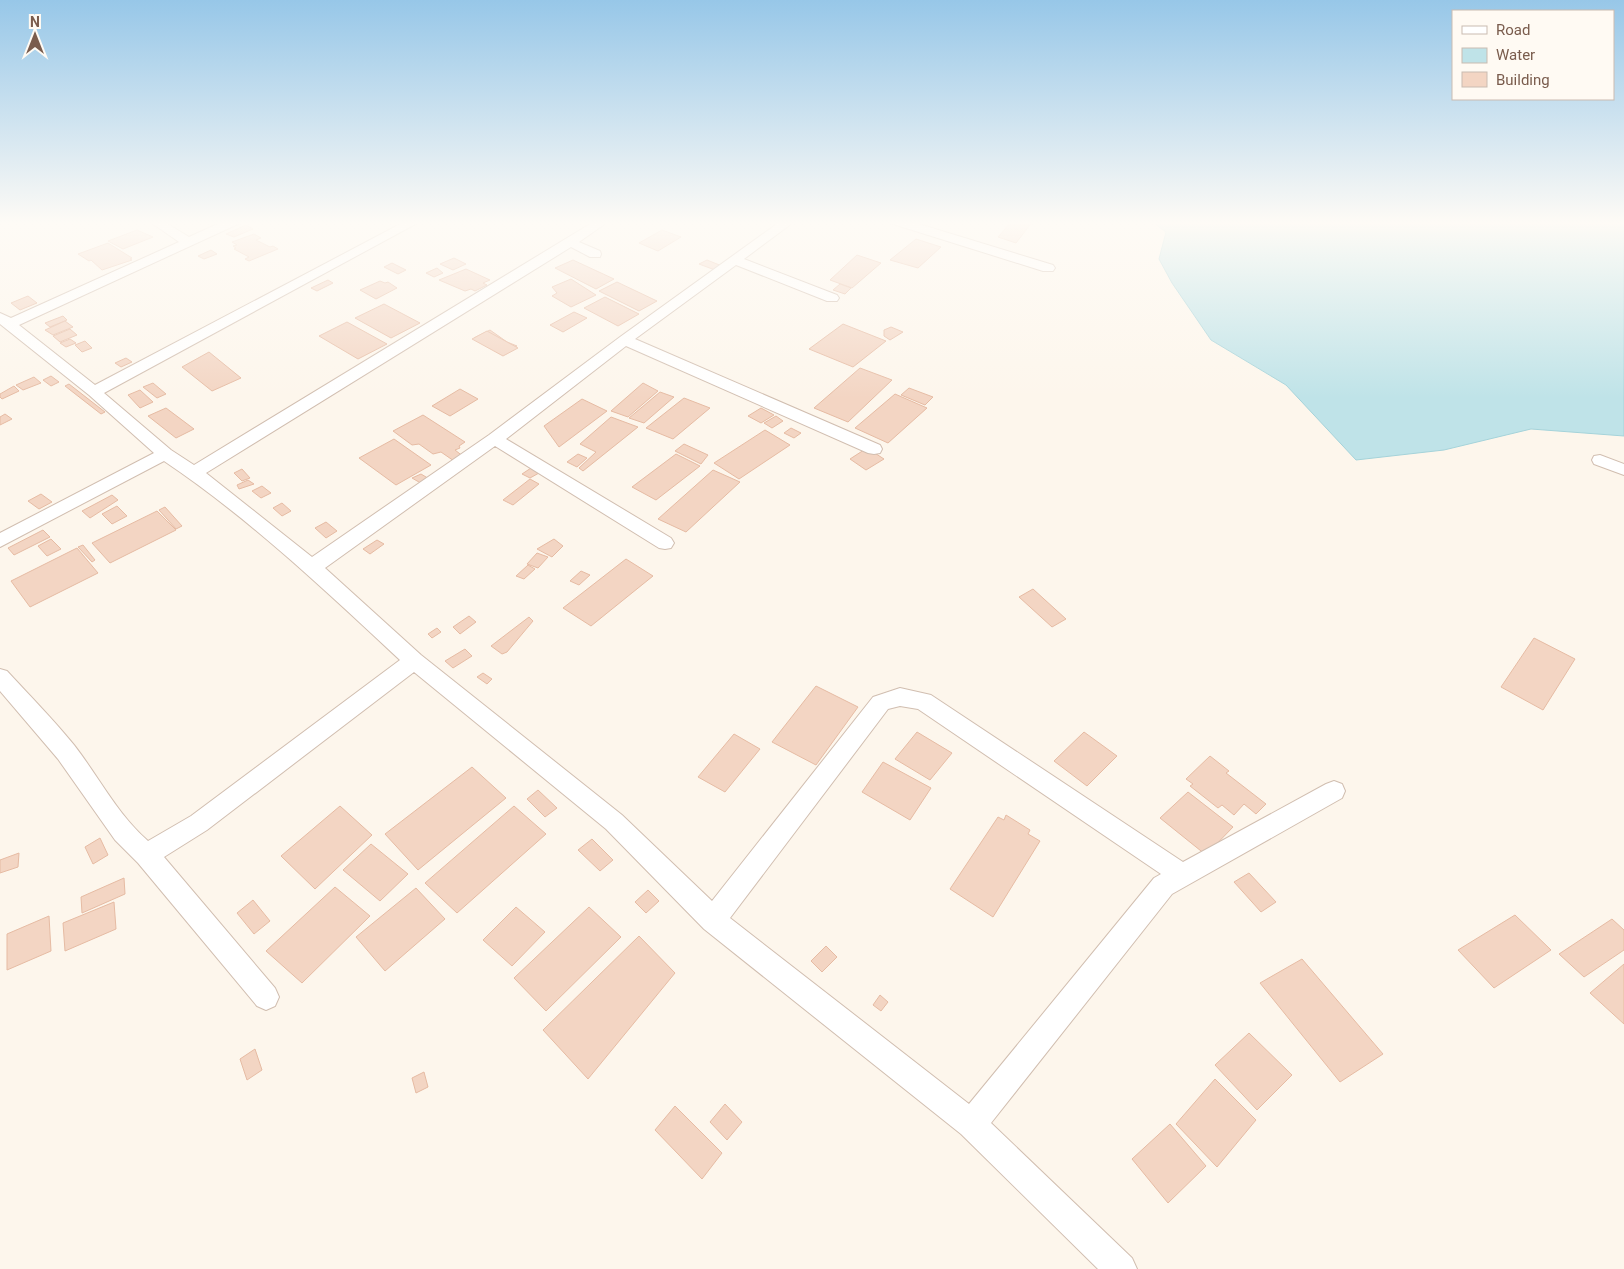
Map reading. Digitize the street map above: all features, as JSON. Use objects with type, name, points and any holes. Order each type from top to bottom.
[{"type":"street","points":[[99,280],[5,321],[94,392],[165,454],[194,473],[312,567],[414,661],[614,822],[714,920],[972,1124],[1121,1269]]},
{"type":"street","points":[[94,392],[304,280]]},
{"type":"street","points":[[194,473],[508,280]]},
{"type":"street","points":[[312,567],[495,439],[706,280]]},
{"type":"street","points":[[786,280],[832,298]]},
{"type":"street","points":[[625,340],[874,449]]},
{"type":"street","points":[[495,439],[665,543]]},
{"type":"street","points":[[0,541],[165,454]]},
{"type":"street","points":[[1600,460],[1624,470]]},
{"type":"street","points":[[147,855],[199,823],[414,661]]},
{"type":"street","points":[[0,677],[66,752],[110,817],[130,842],[147,855],[266,997]]},
{"type":"street","points":[[714,920],[880,703],[900,697],[923,701],[1184,876]]},
{"type":"street","points":[[972,1124],[1163,886],[1334,791]]},
{"type":"water","points":[[1170,280],[1624,280],[1624,436],[1531,429],[1444,450],[1356,460],[1286,385],[1211,340]]},
{"type":"building","points":[[328,280],[333,283],[317,291],[311,288]]},
{"type":"building","points":[[440,280],[489,280],[483,283],[487,285],[475,291],[471,289],[465,291]]},
{"type":"building","points":[[573,280],[596,295],[571,307],[552,296],[557,293],[552,287]]},
{"type":"building","points":[[579,280],[612,280],[596,289]]},
{"type":"building","points":[[831,280],[861,280],[852,288]]},
{"type":"building","points":[[380,281],[388,282],[397,288],[376,299],[360,290]]},
{"type":"building","points":[[617,282],[657,301],[639,311],[599,291]]},
{"type":"building","points":[[840,284],[851,288],[845,294],[833,290]]},
{"type":"building","points":[[28,296],[37,303],[20,310],[11,303]]},
{"type":"building","points":[[605,297],[639,314],[618,326],[584,308]]},
{"type":"building","points":[[384,304],[420,323],[391,338],[355,318]]},
{"type":"building","points":[[574,312],[587,318],[563,332],[550,325]]},
{"type":"building","points":[[63,316],[67,320],[50,327],[45,323]]},
{"type":"building","points":[[65,321],[73,327],[53,335],[45,330]]},
{"type":"building","points":[[347,322],[387,344],[358,359],[319,336]]},
{"type":"building","points":[[843,324],[886,341],[853,367],[809,349]]},
{"type":"building","points":[[891,327],[903,332],[890,340],[884,336],[884,330]]},
{"type":"building","points":[[70,329],[77,335],[60,342],[53,336]]},
{"type":"building","points":[[490,330],[507,342],[517,346],[501,354],[474,338]]},
{"type":"building","points":[[487,331],[518,348],[503,356],[472,339]]},
{"type":"building","points":[[70,339],[76,343],[66,347],[60,343]]},
{"type":"building","points":[[85,341],[92,348],[82,352],[75,345]]},
{"type":"building","points":[[209,352],[241,378],[212,391],[182,367]]},
{"type":"building","points":[[126,358],[132,362],[121,367],[115,363]]},
{"type":"building","points":[[860,368],[892,380],[848,422],[814,408]]},
{"type":"building","points":[[51,376],[59,382],[51,386],[43,380]]},
{"type":"building","points":[[34,377],[41,383],[23,390],[16,385]]},
{"type":"building","points":[[153,383],[166,394],[157,398],[143,387]]},
{"type":"building","points":[[643,383],[658,391],[628,417],[611,411]]},
{"type":"building","points":[[69,384],[105,412],[101,414],[65,386]]},
{"type":"building","points":[[14,386],[19,391],[2,399],[0,397],[0,394]]},
{"type":"building","points":[[909,388],[933,397],[925,405],[901,395]]},
{"type":"building","points":[[460,389],[478,399],[450,416],[432,406]]},
{"type":"building","points":[[140,390],[153,402],[140,408],[128,395]]},
{"type":"building","points":[[660,392],[674,397],[644,423],[629,418]]},
{"type":"building","points":[[895,394],[927,408],[888,443],[855,428]]},
{"type":"building","points":[[684,398],[710,408],[673,439],[646,428]]},
{"type":"building","points":[[582,399],[607,411],[559,447],[544,426]]},
{"type":"building","points":[[166,408],[194,429],[176,438],[148,416]]},
{"type":"building","points":[[761,408],[774,415],[761,423],[748,416]]},
{"type":"building","points":[[5,414],[12,419],[0,425],[0,417]]},
{"type":"building","points":[[423,415],[465,442],[459,446],[460,448],[455,450],[464,457],[454,461],[441,452],[433,454],[419,444],[412,445],[393,431]]},
{"type":"building","points":[[776,416],[783,421],[772,428],[764,423]]},
{"type":"building","points":[[611,417],[638,427],[583,471],[579,468],[596,452],[580,444]]},
{"type":"building","points":[[791,428],[801,433],[794,438],[784,433]]},
{"type":"building","points":[[765,430],[790,445],[739,479],[714,463]]},
{"type":"building","points":[[394,439],[431,465],[396,485],[359,458]]},
{"type":"building","points":[[684,444],[708,455],[701,464],[675,451]]},
{"type":"building","points":[[867,448],[884,459],[866,470],[850,459]]},
{"type":"building","points":[[578,454],[587,458],[577,467],[567,462]]},
{"type":"building","points":[[676,454],[700,466],[656,500],[632,487]]},
{"type":"building","points":[[531,468],[539,473],[530,478],[522,474]]},
{"type":"building","points":[[242,469],[250,478],[242,481],[234,473]]},
{"type":"building","points":[[713,470],[740,482],[686,532],[658,519]]},
{"type":"building","points":[[421,474],[431,480],[424,485],[412,478]]},
{"type":"building","points":[[530,479],[539,484],[513,505],[503,500]]},
{"type":"building","points":[[248,480],[254,484],[239,489],[237,485]]},
{"type":"building","points":[[262,486],[271,493],[261,498],[252,491]]},
{"type":"building","points":[[41,494],[52,502],[39,509],[28,501]]},
{"type":"building","points":[[112,495],[118,500],[90,518],[82,511]]},
{"type":"building","points":[[282,503],[291,511],[282,516],[273,508]]},
{"type":"building","points":[[117,506],[127,516],[112,524],[102,514]]},
{"type":"building","points":[[165,507],[182,526],[176,529],[159,510]]},
{"type":"building","points":[[157,511],[176,530],[110,563],[92,543]]},
{"type":"building","points":[[326,522],[337,531],[326,538],[315,528]]},
{"type":"building","points":[[43,530],[50,537],[14,555],[8,548]]},
{"type":"building","points":[[51,539],[61,549],[47,556],[38,546]]},
{"type":"building","points":[[554,539],[563,546],[552,557],[537,549]]},
{"type":"building","points":[[377,540],[384,544],[370,554],[363,549]]},
{"type":"building","points":[[83,545],[95,560],[92,562],[78,547]]},
{"type":"building","points":[[77,548],[98,573],[30,607],[11,581]]},
{"type":"building","points":[[537,553],[548,557],[538,568],[527,564]]},
{"type":"building","points":[[626,559],[653,576],[591,626],[563,608]]},
{"type":"building","points":[[528,565],[535,569],[524,579],[516,576]]},
{"type":"building","points":[[581,571],[590,575],[579,585],[570,581]]},
{"type":"building","points":[[1033,589],[1066,619],[1052,627],[1019,597]]},
{"type":"building","points":[[469,616],[476,622],[460,634],[453,627]]},
{"type":"building","points":[[529,617],[533,621],[507,652],[502,654],[491,646]]},
{"type":"building","points":[[437,628],[441,632],[432,638],[428,634]]},
{"type":"building","points":[[1534,638],[1575,659],[1543,710],[1501,687]]},
{"type":"building","points":[[465,649],[472,656],[453,668],[445,661]]},
{"type":"building","points":[[483,673],[492,679],[487,684],[477,677]]},
{"type":"building","points":[[816,686],[858,707],[816,765],[772,742]]},
{"type":"building","points":[[917,732],[952,753],[930,780],[895,759]]},
{"type":"building","points":[[1084,732],[1117,756],[1087,786],[1054,761]]},
{"type":"building","points":[[734,734],[760,749],[725,792],[698,777]]},
{"type":"building","points":[[1210,756],[1229,771],[1226,773],[1266,804],[1256,814],[1244,804],[1234,815],[1222,805],[1218,808],[1190,786],[1193,784],[1186,779]]},
{"type":"building","points":[[883,762],[931,788],[910,820],[862,792]]},
{"type":"building","points":[[472,767],[506,798],[418,870],[385,834]]},
{"type":"building","points":[[538,790],[557,808],[545,817],[527,799]]},
{"type":"building","points":[[1188,792],[1233,827],[1206,855],[1160,818]]},
{"type":"building","points":[[340,806],[372,835],[315,889],[281,856]]},
{"type":"building","points":[[514,806],[546,834],[457,913],[425,883]]},
{"type":"building","points":[[1006,815],[1030,830],[1028,834],[1040,841],[993,917],[950,889],[998,817],[1004,820]]},
{"type":"building","points":[[100,838],[108,855],[93,864],[85,847]]},
{"type":"building","points":[[592,839],[613,860],[600,871],[578,850]]},
{"type":"building","points":[[371,844],[408,874],[380,901],[343,870]]},
{"type":"building","points":[[19,853],[18,867],[0,873],[0,860]]},
{"type":"building","points":[[1249,873],[1276,902],[1261,912],[1234,882]]},
{"type":"building","points":[[124,878],[125,894],[82,913],[81,897]]},
{"type":"building","points":[[335,887],[370,916],[302,983],[266,951]]},
{"type":"building","points":[[416,888],[445,919],[385,971],[356,937]]},
{"type":"building","points":[[648,890],[659,901],[646,913],[635,902]]},
{"type":"building","points":[[253,900],[270,921],[254,934],[237,913]]},
{"type":"building","points":[[114,902],[116,929],[65,951],[63,923]]},
{"type":"building","points":[[516,907],[545,932],[512,966],[483,940]]},
{"type":"building","points":[[589,907],[621,937],[546,1011],[514,978]]},
{"type":"building","points":[[1515,915],[1551,950],[1494,988],[1458,950]]},
{"type":"building","points":[[49,916],[51,951],[7,970],[7,934]]},
{"type":"building","points":[[1612,919],[1624,930],[1624,950],[1584,977],[1559,954]]},
{"type":"building","points":[[639,936],[675,973],[588,1079],[543,1030]]},
{"type":"building","points":[[826,946],[837,957],[822,972],[811,961]]},
{"type":"building","points":[[1302,959],[1383,1054],[1340,1082],[1260,983]]},
{"type":"building","points":[[1624,964],[1624,1024],[1590,993]]},
{"type":"building","points":[[880,995],[888,1002],[881,1011],[873,1005]]},
{"type":"building","points":[[1249,1033],[1292,1075],[1257,1110],[1215,1065]]},
{"type":"building","points":[[255,1049],[262,1070],[247,1080],[240,1059]]},
{"type":"building","points":[[424,1072],[428,1087],[416,1093],[412,1078]]},
{"type":"building","points":[[1215,1079],[1256,1120],[1217,1167],[1176,1124]]},
{"type":"building","points":[[725,1104],[742,1122],[727,1140],[710,1122]]},
{"type":"building","points":[[675,1106],[722,1153],[702,1179],[655,1130]]},
{"type":"building","points":[[1170,1124],[1206,1166],[1168,1203],[1132,1159]]}]
